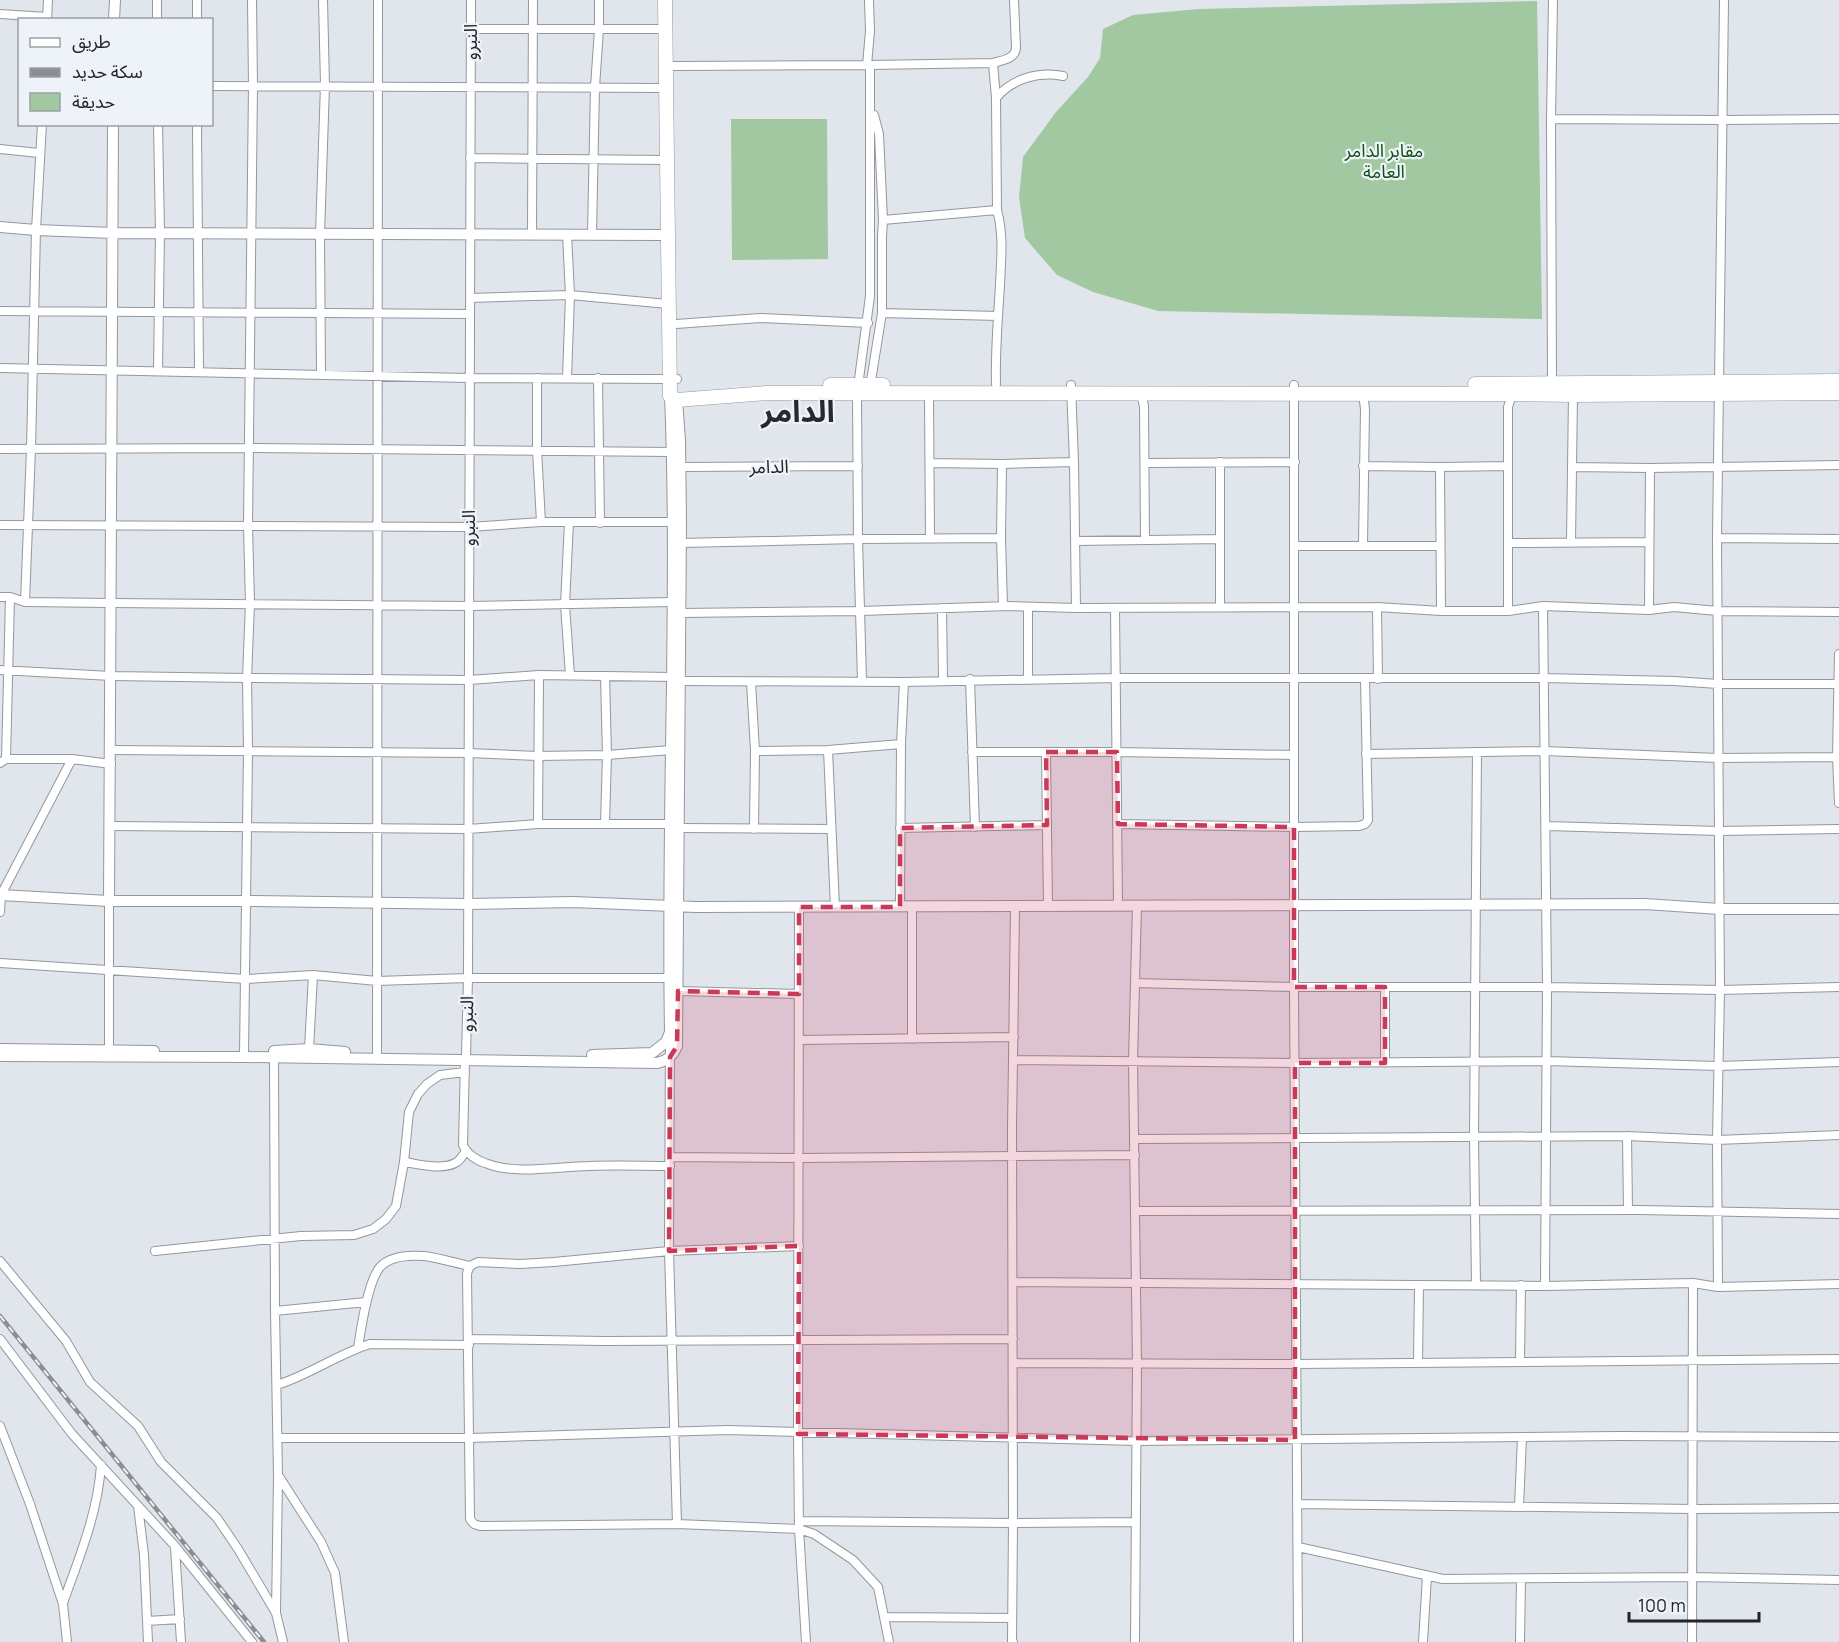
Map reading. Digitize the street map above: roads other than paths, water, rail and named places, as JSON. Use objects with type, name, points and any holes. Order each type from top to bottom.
[{"type":"main road","points":[[665,0],[668,304],[673,389]]},
{"type":"main road","points":[[673,0],[676,324],[673,389]]},
{"type":"main road","points":[[864,389],[926,393],[1071,389],[1516,389],[1573,395],[1839,381]]},
{"type":"main road","points":[[673,389],[766,393],[996,384],[1141,394],[1294,389],[1363,394],[1516,389],[1552,384],[1839,393]]},
{"type":"street","points":[[0,15],[47,18],[48,0]]},
{"type":"street","points":[[114,18],[115,0]]},
{"type":"street","points":[[157,0],[158,18]]},
{"type":"street","points":[[197,0],[197,18]]},
{"type":"street","points":[[244,1054],[250,604],[248,525],[252,0]]},
{"type":"street","points":[[321,375],[320,234],[325,86],[323,0]]},
{"type":"street","points":[[377,1055],[378,0]]},
{"type":"street","name":"النبرو","points":[[466,1151],[463,1144],[468,978],[471,0]]},
{"type":"street","points":[[532,233],[533,0]]},
{"type":"street","points":[[592,234],[599,0]]},
{"type":"street","points":[[862,681],[858,466],[871,271],[869,0]]},
{"type":"street","points":[[674,66],[993,63],[1012,57],[1016,52],[1014,0]]},
{"type":"street","points":[[1552,384],[1553,0]]},
{"type":"street","points":[[1718,1287],[1720,909],[1717,538],[1724,0]]},
{"type":"street","points":[[471,29],[666,29]]},
{"type":"street","points":[[993,63],[996,98],[997,210],[1001,228],[996,384]]},
{"type":"street","points":[[996,98],[1005,88],[1020,80],[1045,74],[1063,76]]},
{"type":"street","points":[[213,86],[666,88]]},
{"type":"street","points":[[864,389],[882,313],[883,220],[879,134],[870,100]]},
{"type":"street","points":[[1551,119],[1839,119]]},
{"type":"street","points":[[25,602],[33,311],[42,126]]},
{"type":"street","points":[[109,1053],[113,126]]},
{"type":"street","points":[[158,371],[159,126]]},
{"type":"street","points":[[196,126],[199,372]]},
{"type":"street","points":[[0,149],[39,153]]},
{"type":"street","points":[[470,158],[666,160]]},
{"type":"street","points":[[883,220],[997,210]]},
{"type":"street","points":[[0,227],[113,233],[667,235]]},
{"type":"street","points":[[567,234],[570,295],[567,378]]},
{"type":"street","points":[[470,298],[570,295],[668,304]]},
{"type":"street","points":[[0,311],[470,314]]},
{"type":"street","points":[[882,313],[998,316]]},
{"type":"street","points":[[676,324],[760,318],[868,323]]},
{"type":"street","points":[[0,368],[469,378],[598,378],[673,389]]},
{"type":"street","points":[[537,378],[540,522]]},
{"type":"street","points":[[598,378],[600,523]]},
{"type":"street","points":[[0,1056],[109,1053],[244,1054],[309,1049],[377,1055],[657,1063],[670,1057],[677,1046],[678,992],[674,906],[676,679],[672,602],[673,389]]},
{"type":"street","points":[[673,389],[681,467],[681,613],[671,750],[674,826]]},
{"type":"street","points":[[1071,389],[1076,608]]},
{"type":"street","points":[[1294,389],[1293,827],[1298,1642]]},
{"type":"street","points":[[1508,611],[1508,407],[1516,389]]},
{"type":"street","points":[[926,393],[929,398],[930,538]]},
{"type":"street","points":[[1141,394],[1144,406],[1145,539]]},
{"type":"street","points":[[1363,394],[1365,409],[1363,545]]},
{"type":"street","points":[[1571,542],[1573,395]]},
{"type":"street","points":[[0,449],[250,448],[672,452]]},
{"type":"street","points":[[930,463],[1074,462]]},
{"type":"street","points":[[1220,462],[1221,607]]},
{"type":"street","points":[[1144,463],[1295,462]]},
{"type":"street","points":[[1002,464],[1003,606]]},
{"type":"street","points":[[1572,467],[1839,465]]},
{"type":"street","name":"الدامر","points":[[681,467],[858,466]]},
{"type":"street","points":[[1363,466],[1508,466]]},
{"type":"street","points":[[1440,467],[1441,611]]},
{"type":"street","points":[[1649,610],[1650,468]]},
{"type":"street","points":[[0,525],[469,526],[540,522],[673,522]]},
{"type":"street","points":[[569,522],[565,605],[570,675]]},
{"type":"street","points":[[681,543],[1001,538]]},
{"type":"street","points":[[1717,538],[1839,539]]},
{"type":"street","points":[[1075,541],[1220,539]]},
{"type":"street","points":[[1509,543],[1649,542]]},
{"type":"street","points":[[1295,546],[1440,546]]},
{"type":"street","points":[[111,764],[72,759],[3,761],[5,597],[25,602],[469,606],[672,602]]},
{"type":"street","points":[[681,613],[861,611],[1003,606],[1076,608],[1377,607],[1441,611],[1508,611],[1543,606],[1649,610],[1674,607],[1717,611],[1839,612]]},
{"type":"street","points":[[1543,606],[1547,904],[1545,1286]]},
{"type":"street","points":[[1028,607],[1028,679]]},
{"type":"street","points":[[1377,607],[1378,679]]},
{"type":"street","points":[[942,608],[943,680]]},
{"type":"street","points":[[1115,608],[1118,905]]},
{"type":"street","points":[[1839,654],[1839,803]]},
{"type":"street","points":[[4,670],[111,676],[469,680],[570,675],[751,682],[1116,678],[1544,678],[1718,684],[1839,684]]},
{"type":"street","points":[[538,824],[539,675]]},
{"type":"street","points":[[605,676],[607,755],[605,824]]},
{"type":"street","points":[[1118,824],[1293,827],[1365,824],[1368,820],[1365,679]]},
{"type":"street","points":[[970,680],[975,827]]},
{"type":"street","points":[[751,682],[755,751],[754,829]]},
{"type":"street","points":[[900,907],[901,744],[904,682]]},
{"type":"street","points":[[755,751],[828,750],[901,744]]},
{"type":"street","points":[[111,750],[468,753],[537,756],[607,755],[671,750]]},
{"type":"street","points":[[828,750],[835,907]]},
{"type":"street","points":[[1366,754],[1545,751],[1718,758],[1838,757]]},
{"type":"street","points":[[972,752],[1294,755]]},
{"type":"street","points":[[1046,752],[1048,907]]},
{"type":"street","points":[[1476,1285],[1474,1138],[1477,752]]},
{"type":"street","points":[[0,912],[1,895],[72,759]]},
{"type":"street","points":[[110,826],[468,828],[538,824],[605,824],[831,829]]},
{"type":"street","points":[[900,828],[1047,825]]},
{"type":"street","points":[[1546,826],[1719,831],[1839,829]]},
{"type":"street","points":[[1,895],[109,901],[573,902],[799,907],[1645,904],[1720,909],[1839,909]]},
{"type":"street","points":[[1135,1642],[1137,1363],[1133,1061],[1137,905]]},
{"type":"street","points":[[674,906],[669,978],[669,1251],[677,1524]]},
{"type":"street","points":[[1012,1642],[1012,1127],[1015,906]]},
{"type":"street","points":[[799,907],[798,1434],[799,1525],[806,1642]]},
{"type":"street","points":[[912,907],[912,1039]]},
{"type":"street","points":[[0,963],[246,979],[313,975],[377,981],[468,978],[669,978]]},
{"type":"street","points":[[309,1049],[313,975]]},
{"type":"street","points":[[1135,983],[1294,987],[1720,990],[1839,987]]},
{"type":"street","points":[[1385,987],[1385,1063]]},
{"type":"street","points":[[678,992],[799,994]]},
{"type":"street","points":[[0,1048],[274,1058],[466,1058],[647,1054],[662,1046],[670,1032]]},
{"type":"street","points":[[799,1040],[1014,1037]]},
{"type":"street","points":[[274,1058],[278,1438],[276,1613]]},
{"type":"street","points":[[1013,1060],[1295,1063],[1546,1061],[1718,1066],[1839,1062]]},
{"type":"street","points":[[155,1251],[301,1236],[354,1235],[373,1229],[386,1220],[396,1206],[404,1162],[408,1112],[418,1094],[427,1083],[440,1075],[465,1072]]},
{"type":"street","points":[[1135,1139],[1627,1136],[1717,1140],[1839,1135]]},
{"type":"street","points":[[1627,1136],[1628,1210]]},
{"type":"street","points":[[404,1162],[439,1166],[452,1164],[459,1161],[466,1151],[489,1165],[513,1169],[799,1158],[1135,1155]]},
{"type":"street","points":[[1136,1211],[1628,1210],[1839,1214]]},
{"type":"street","points":[[358,1348],[366,1302],[378,1269],[386,1262],[403,1257],[423,1256],[470,1266],[478,1262],[520,1264],[669,1251],[799,1246]]},
{"type":"street","points":[[0,1261],[66,1341],[90,1382],[138,1426],[161,1462],[217,1518],[238,1548],[276,1613],[284,1642]]},
{"type":"street","points":[[470,1266],[467,1273],[470,1519],[474,1524],[480,1526],[1136,1522]]},
{"type":"street","points":[[1013,1282],[1545,1286],[1693,1283],[1718,1287],[1839,1284]]},
{"type":"street","points":[[1692,1642],[1693,1283]]},
{"type":"street","points":[[1418,1363],[1419,1285]]},
{"type":"street","points":[[1520,1362],[1521,1285]]},
{"type":"street","points":[[275,1311],[366,1302]]},
{"type":"street","points":[[0,1339],[72,1434],[175,1546],[252,1642]]},
{"type":"street","points":[[277,1385],[358,1348],[370,1344],[386,1343],[1013,1340]]},
{"type":"street","points":[[1013,1363],[1295,1364],[1839,1359]]},
{"type":"street","points":[[0,1426],[30,1504],[63,1604],[68,1642]]},
{"type":"street","points":[[278,1438],[470,1438],[727,1431],[1136,1441],[1692,1436],[1839,1437]]},
{"type":"street","points":[[1519,1506],[1522,1438]]},
{"type":"street","points":[[63,1604],[89,1528],[99,1487],[101,1465]]},
{"type":"street","points":[[278,1475],[321,1542],[335,1573],[344,1642]]},
{"type":"street","points":[[1297,1504],[1692,1509],[1839,1508]]},
{"type":"street","points":[[138,1506],[144,1555],[148,1642]]},
{"type":"street","points":[[799,1525],[853,1560],[879,1587],[889,1642]]},
{"type":"street","points":[[175,1546],[181,1642]]},
{"type":"street","points":[[1298,1547],[1443,1579],[1692,1577],[1839,1580]]},
{"type":"street","points":[[1423,1642],[1427,1576]]},
{"type":"street","points":[[1520,1642],[1521,1579]]},
{"type":"street","points":[[885,1617],[1012,1618]]},
{"type":"street","points":[[147,1621],[180,1619]]},
{"type":"railway","points":[[0,1316],[264,1642]]},
{"type":"district","name":"الدامر","points":[[798,412]]},
{"type":"park label","name":"مقابر الدامر العامة","points":[[1384,161]]}]
